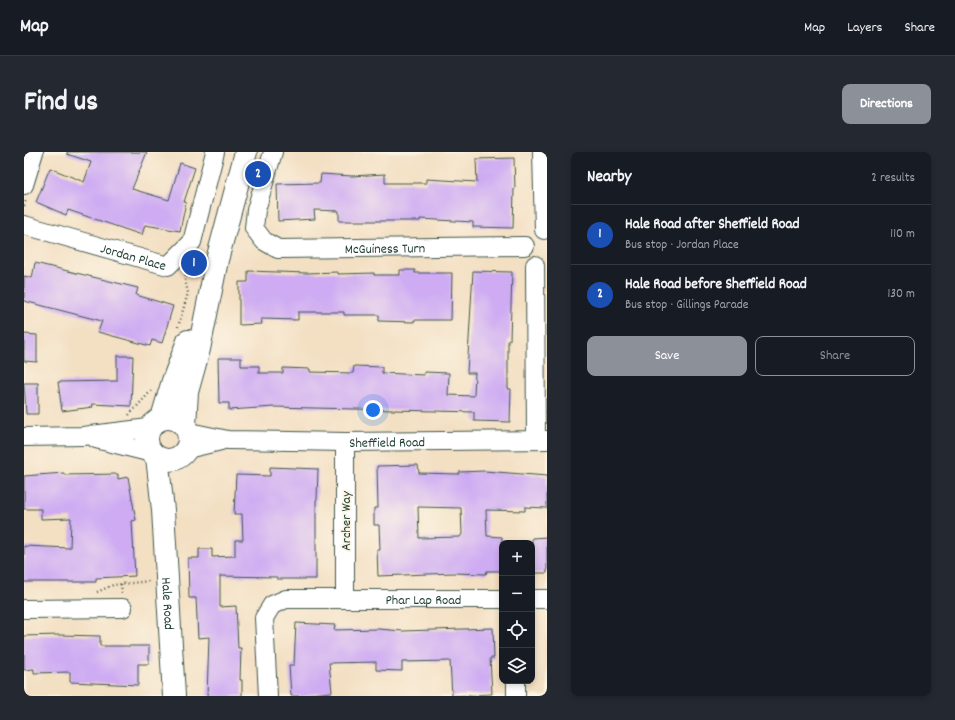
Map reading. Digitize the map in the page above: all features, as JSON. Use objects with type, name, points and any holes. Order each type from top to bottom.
[{"type":"main road","name":"Hale Road","points":[[174,696],[163,510],[174,446],[199,350],[217,260],[246,152]]},
{"type":"main road","name":"Hale Road","points":[[174,446],[147,441],[173,381],[217,260]]},
{"type":"main road","points":[[156,423],[170,417],[178,420],[174,446]]},
{"type":"street","points":[[24,185],[34,152]]},
{"type":"street","name":"Jordan Place","points":[[24,225],[168,266],[192,242],[215,152]]},
{"type":"street","name":"McGuiness Turn","points":[[273,152],[256,210],[254,228],[264,241],[278,249],[525,246]]},
{"type":"street","points":[[541,440],[541,266],[527,257],[525,246],[531,234],[545,230],[542,152]]},
{"type":"street","name":"Sheffield Road","points":[[83,436],[156,423]]},
{"type":"street","name":"Sheffield Road","points":[[24,437],[83,436],[174,446],[228,440],[345,442],[541,440]]},
{"type":"street","name":"Archer Way","points":[[345,442],[345,599]]},
{"type":"street","name":"Phar Lap Road","points":[[268,696],[264,618],[272,605],[286,599],[499,599]]},
{"type":"street","points":[[535,599],[547,599]]},
{"type":"street","points":[[24,609],[124,608]]},
{"type":"street","points":[[516,684],[516,696]]},
{"type":"path","points":[[177,331],[188,293],[185,279],[188,266]]},
{"type":"path","points":[[129,414],[156,386]]},
{"type":"building","points":[[67,152],[147,152],[132,189],[169,200],[180,163],[195,168],[184,202],[186,202],[180,231],[145,225],[142,235],[68,210],[66,215],[36,202],[50,168],[84,182],[91,162],[67,154]]},
{"type":"building","points":[[514,158],[515,189],[513,228],[473,227],[473,222],[420,219],[420,221],[339,221],[339,211],[314,210],[315,219],[278,221],[277,184],[320,183],[321,174],[352,176],[385,174],[385,183],[426,183],[426,179],[477,182],[476,159]]},
{"type":"building","points":[[35,263],[138,288],[136,295],[173,306],[162,343],[152,340],[150,346],[98,332],[102,321],[24,301],[24,276],[32,278]]},
{"type":"building","points":[[400,270],[415,270],[415,273],[452,273],[451,320],[414,320],[414,322],[379,321],[379,315],[344,315],[344,312],[298,312],[298,320],[261,319],[262,324],[239,325],[239,282],[248,282],[248,271],[307,273],[338,272],[338,274],[374,273],[374,275],[400,275]]},
{"type":"building","points":[[473,271],[512,272],[510,340],[508,340],[508,389],[511,389],[510,422],[474,421],[474,412],[274,407],[229,410],[229,403],[219,403],[218,358],[241,358],[241,366],[259,366],[259,373],[283,373],[283,368],[310,369],[310,372],[353,373],[354,366],[382,367],[382,373],[424,375],[424,372],[449,373],[448,395],[474,396],[475,373],[467,373]]},
{"type":"building","points":[[24,334],[37,335],[37,362],[24,361]]},
{"type":"building","points":[[117,356],[133,356],[131,406],[92,404],[93,407],[62,411],[58,382],[117,381]]},
{"type":"building","points":[[24,383],[38,383],[38,414],[26,414]]},
{"type":"building","points":[[418,465],[419,473],[459,474],[459,472],[484,471],[547,476],[547,508],[525,507],[525,511],[486,510],[487,536],[502,537],[502,540],[499,540],[499,571],[487,571],[486,574],[453,573],[378,576],[377,550],[380,550],[379,525],[374,525],[374,508],[378,508],[377,466]],"holes":[[[418,507],[461,508],[462,534],[460,537],[419,538]]]},
{"type":"building","points":[[270,467],[318,469],[316,500],[316,579],[277,579],[277,577],[220,576],[220,607],[236,606],[238,648],[241,648],[240,680],[242,680],[242,696],[207,696],[209,637],[198,638],[196,598],[189,598],[188,558],[199,558],[199,549],[212,549],[212,557],[235,556],[235,540],[243,540],[242,514],[234,514],[236,475],[270,476]]},
{"type":"building","points":[[64,473],[64,475],[118,474],[118,479],[128,477],[136,520],[132,521],[135,576],[96,578],[96,582],[24,582],[24,546],[70,548],[71,518],[41,519],[41,509],[24,509],[24,476]]},
{"type":"building","points":[[547,537],[547,573],[535,573],[535,540],[532,540],[532,538]]},
{"type":"building","points":[[296,623],[335,625],[334,630],[378,629],[403,631],[493,628],[494,658],[490,658],[492,694],[452,696],[450,661],[402,662],[402,671],[376,670],[376,662],[329,663],[332,692],[309,694],[310,696],[291,696],[289,665],[294,665]]},
{"type":"building","points":[[24,636],[100,636],[100,646],[149,646],[149,664],[138,664],[138,685],[70,682],[70,672],[34,673],[34,669],[24,670]]},
{"type":"place","name":"Hale Road before Sheffield Road","points":[[258,174]]},
{"type":"place","name":"Hale Road after Sheffield Road","points":[[194,263]]}]
